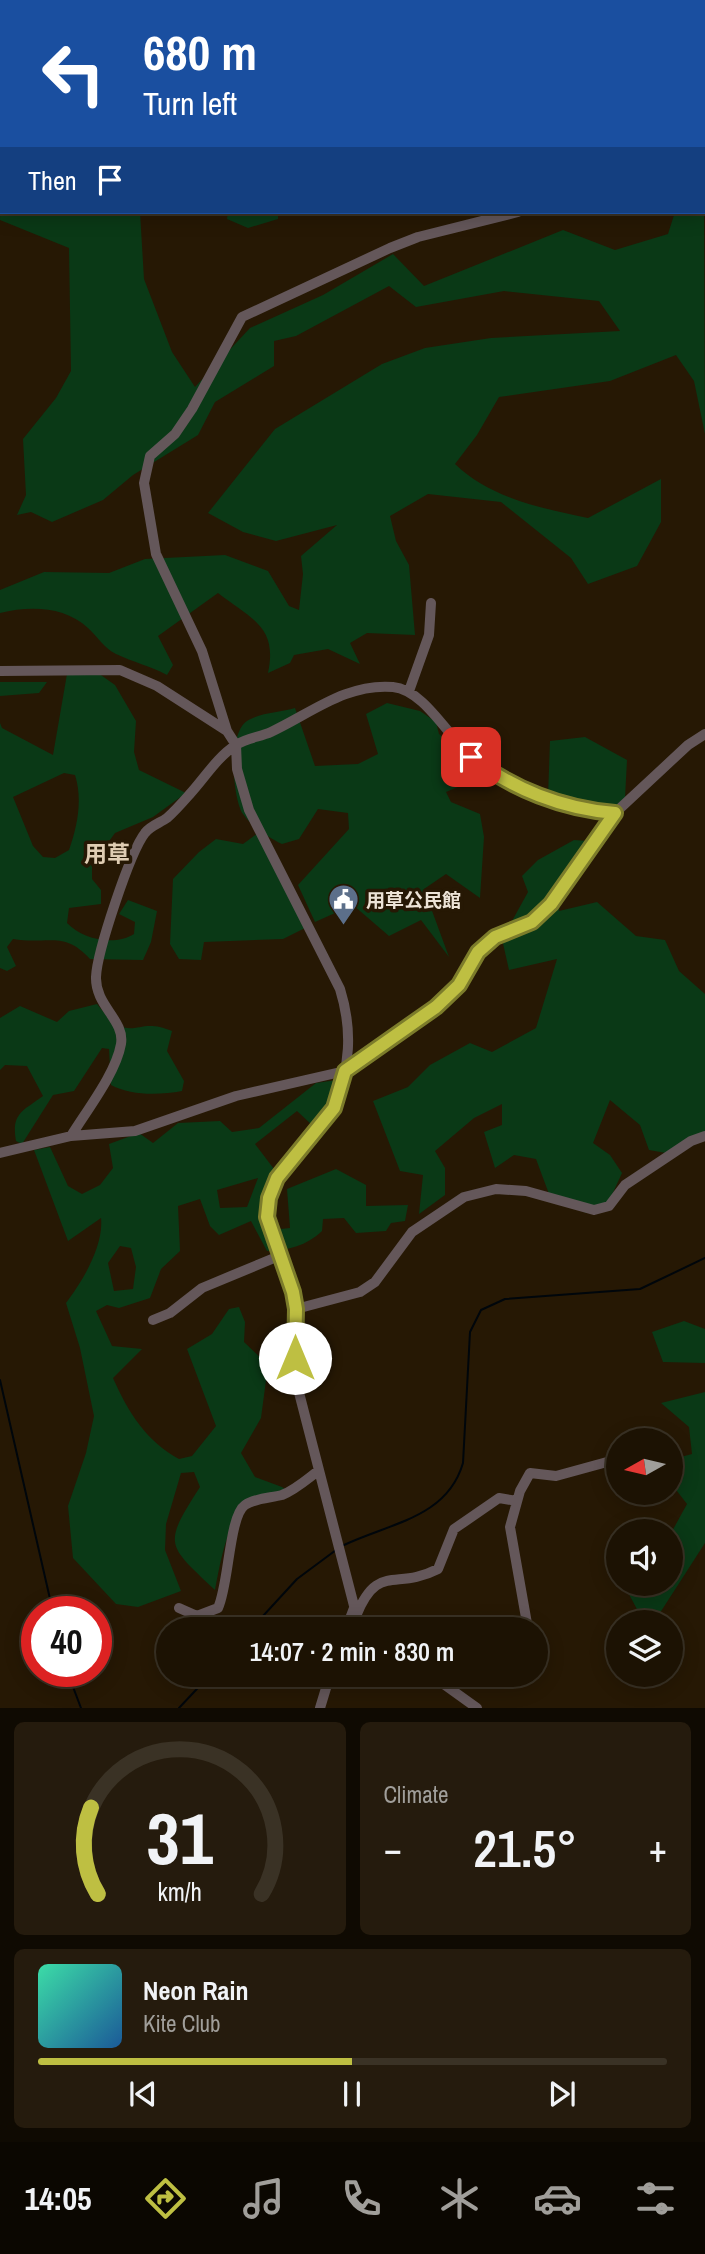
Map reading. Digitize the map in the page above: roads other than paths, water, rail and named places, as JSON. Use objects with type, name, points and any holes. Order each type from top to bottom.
[{"type":"street","points":[[356,1617],[296,1381],[296,1309],[267,1217],[269,1198],[277,1178],[334,1108],[345,1071],[350,1028],[340,989],[249,810],[237,769],[236,745],[227,731],[198,641],[156,554],[144,482],[150,456],[175,435],[242,317],[390,247],[418,237],[510,214]]},
{"type":"street","points":[[409,691],[429,635],[431,603]]},
{"type":"street","points":[[0,671],[95,668],[120,670],[158,685],[227,731]]},
{"type":"street","points":[[71,1136],[118,1059],[122,1040],[118,1025],[96,994],[96,976],[99,950],[134,855],[146,832],[167,818],[236,745],[272,732],[308,710],[352,693],[391,687],[409,691],[471,757],[490,772],[523,789],[579,809],[615,813]]},
{"type":"street","points":[[0,1153],[71,1136],[135,1130],[236,1096],[345,1071],[436,1007],[459,985],[478,952],[495,937],[532,922],[551,904],[615,813],[688,745],[705,734]]},
{"type":"street","points":[[296,1309],[360,1292],[375,1282],[412,1232],[439,1211],[464,1197],[496,1189],[526,1191],[594,1210],[609,1206],[625,1185],[691,1141],[705,1136]]},
{"type":"street","points":[[153,1321],[170,1313],[202,1288],[279,1256]]},
{"type":"street","points":[[526,1617],[510,1527],[517,1501],[530,1473],[563,1475],[606,1462]]},
{"type":"street","points":[[179,1608],[197,1616],[218,1608],[225,1592],[232,1537],[240,1511],[247,1503],[295,1489],[317,1471]]},
{"type":"street","points":[[352,1617],[374,1584],[438,1569],[454,1529],[499,1498],[517,1501]]},
{"type":"street","points":[[320,1708],[326,1687]]},
{"type":"street","points":[[452,1688],[477,1708]]},
{"type":"waterway","points":[[344,1545],[415,1516],[444,1496],[455,1481],[463,1463],[470,1332],[481,1310],[505,1299],[640,1289],[705,1258]]},
{"type":"waterway","points":[[0,1380],[49,1596]]},
{"type":"waterway","points":[[262,1617],[297,1579],[336,1550]]},
{"type":"waterway","points":[[73,1687],[81,1708]]},
{"type":"waterway","points":[[179,1708],[199,1687]]},
{"type":"place","name":"用草公民館","points":[[343,927]]},
{"type":"district","name":"用草","points":[[107,854]]}]
